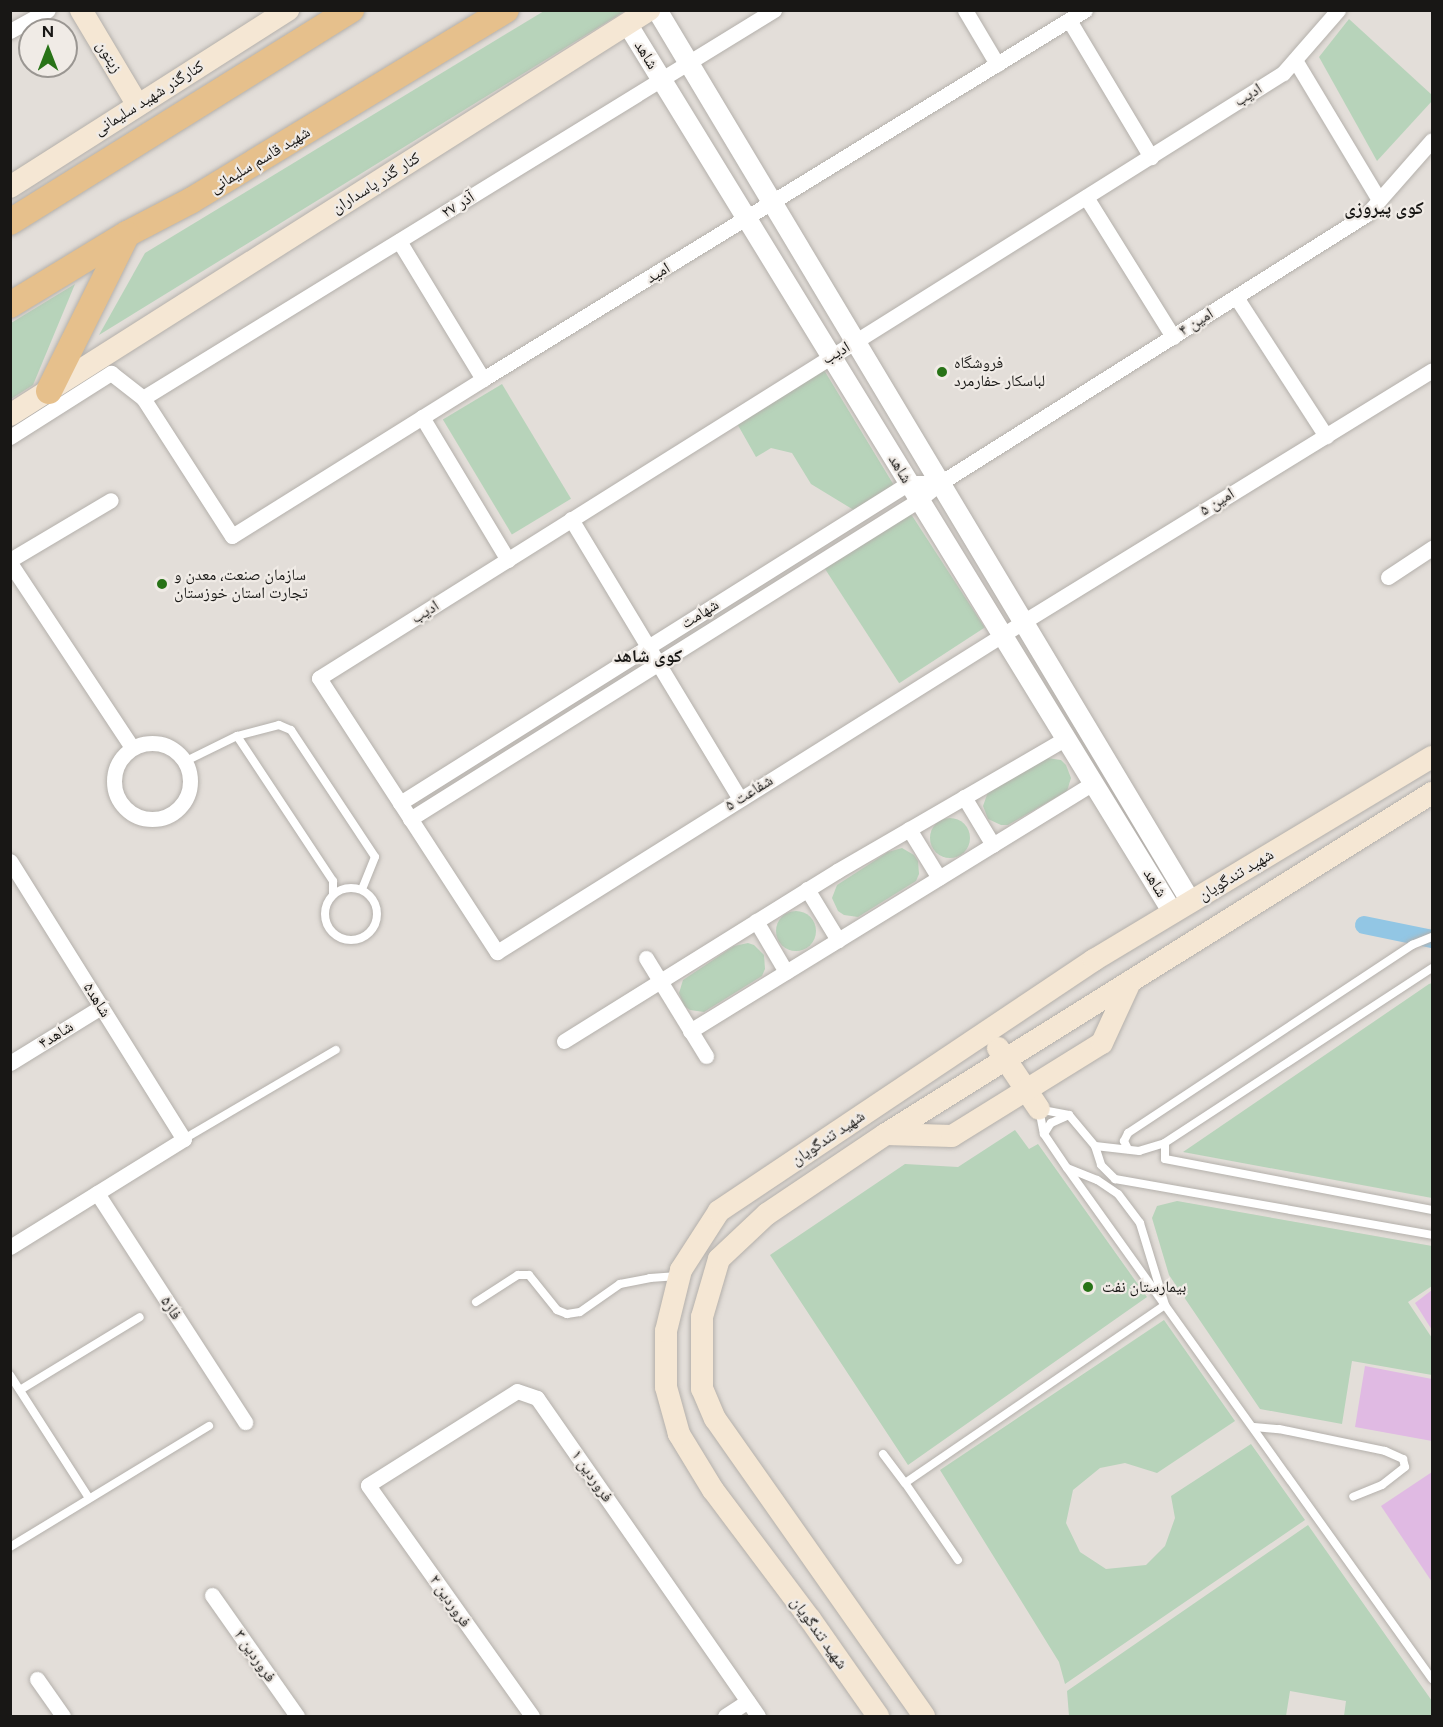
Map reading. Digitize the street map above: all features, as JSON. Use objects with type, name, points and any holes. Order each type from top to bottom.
[{"type":"highway","points":[[10,222],[351,10]]},
{"type":"highway","name":"شهید قاسم سلیمانی","points":[[10,305],[127,234],[192,200],[506,10]]},
{"type":"highway","points":[[49,391],[127,234]]},
{"type":"main road","name":"زیتون","points":[[81,10],[137,104]]},
{"type":"main road","name":"کنارگذر شهید سلیمانی","points":[[10,187],[137,104],[288,10]]},
{"type":"main road","name":"کنار گذر پاسداران","points":[[49,391],[649,10]]},
{"type":"main road","points":[[10,415],[49,391]]},
{"type":"main road","name":"شهید تندگویان","points":[[878,1716],[810,1619],[713,1491],[679,1434],[666,1388],[666,1331],[680,1276],[719,1211],[1094,960],[1432,757]]},
{"type":"main road","name":"شهید تندگویان","points":[[924,1716],[715,1419],[702,1389],[702,1317],[719,1259],[767,1214],[885,1134],[1432,793]]},
{"type":"main road","points":[[885,1134],[952,1136],[1102,1043],[1130,982]]},
{"type":"main road","points":[[987,1031],[1040,1109]]},
{"type":"main road","points":[[749,1191],[767,1214]]},
{"type":"main road","points":[[679,1434],[715,1419]]},
{"type":"street","points":[[10,32],[48,10]]},
{"type":"street","name":"شاهد","points":[[657,10],[1023,622],[1182,907]]},
{"type":"street","name":"آذر ۲۷","points":[[143,398],[774,10]]},
{"type":"street","points":[[965,10],[998,64]]},
{"type":"street","name":"امید","points":[[143,398],[232,536],[483,379],[1085,10]]},
{"type":"street","name":"ادیب","points":[[400,803],[319,678],[1283,73],[1337,11]]},
{"type":"street","points":[[1069,20],[1150,157]]},
{"type":"street","name":"شاهد","points":[[628,25],[1093,783],[1182,907]]},
{"type":"street","points":[[1295,60],[1379,200]]},
{"type":"street","name":"امین ۴","points":[[920,500],[940,483],[1367,214],[1432,140]]},
{"type":"street","points":[[1086,197],[1173,337]]},
{"type":"street","points":[[399,241],[483,379]]},
{"type":"street","points":[[1236,297],[1326,436]]},
{"type":"street","name":"امین ۵","points":[[1002,635],[1432,370]]},
{"type":"street","points":[[10,437],[111,373],[143,398]]},
{"type":"street","points":[[422,417],[508,560]]},
{"type":"street","points":[[909,483],[940,483]]},
{"type":"street","name":"شهامت","points":[[400,803],[909,483]]},
{"type":"street","points":[[111,500],[10,561],[132,747]]},
{"type":"street","name":"شهامت","points":[[410,819],[920,500]]},
{"type":"street","points":[[571,519],[740,799]]},
{"type":"street","points":[[1388,577],[1432,548]]},
{"type":"street","name":"شفاعت ۵","points":[[410,819],[496,952],[1002,635]]},
{"type":"street","points":[[564,1041],[807,889],[1066,738]]},
{"type":"street","points":[[149,742],[170,746],[186,761],[191,783],[184,803],[166,817],[145,819],[125,809],[114,789],[115,767],[132,747],[149,742]]},
{"type":"street","points":[[690,1031],[1093,783]]},
{"type":"street","points":[[964,797],[993,845]]},
{"type":"street","points":[[400,803],[410,819]]},
{"type":"street","points":[[909,829],[939,878]]},
{"type":"street","name":"شاهد۵","points":[[12,868],[184,1139]]},
{"type":"street","points":[[807,889],[838,940]]},
{"type":"street","points":[[756,921],[786,972]]},
{"type":"street","points":[[646,958],[706,1056]]},
{"type":"street","name":"شاهد۴","points":[[10,1063],[101,1007]]},
{"type":"street","points":[[10,1247],[184,1139]]},
{"type":"street","name":"فاز۵","points":[[97,1193],[245,1422]]},
{"type":"street","name":"فروردین ۱","points":[[369,1485],[517,1391],[537,1398],[758,1716]]},
{"type":"street","name":"فروردین ۲","points":[[369,1485],[532,1716]]},
{"type":"street","name":"فروردین ۳","points":[[212,1595],[297,1716]]},
{"type":"street","points":[[37,1679],[63,1716]]},
{"type":"street","points":[[725,1716],[748,1701]]},
{"type":"lane","points":[[186,761],[237,736],[279,725],[291,730],[375,857],[362,890]]},
{"type":"lane","points":[[237,736],[333,881],[333,894]]},
{"type":"lane","points":[[347,888],[362,890],[374,899],[378,914],[374,928],[362,938],[347,940],[334,934],[325,922],[325,906],[333,894],[347,888]]},
{"type":"lane","points":[[1128,1149],[1124,1141],[1128,1133],[1412,945],[1432,937]]},
{"type":"lane","points":[[1095,1146],[1139,1151],[1165,1143],[1432,968]]},
{"type":"lane","points":[[184,1139],[336,1050]]},
{"type":"lane","points":[[1432,1235],[1115,1179],[1101,1165],[1095,1146],[1069,1115],[1040,1109],[1044,1134],[1067,1168],[1432,1679]]},
{"type":"lane","points":[[1044,1134],[1051,1123],[1069,1115]]},
{"type":"lane","points":[[1165,1143],[1165,1160],[1432,1210]]},
{"type":"lane","points":[[1067,1168],[1097,1180],[1118,1194],[1140,1223],[1165,1305]]},
{"type":"lane","points":[[476,1302],[518,1275],[529,1275],[557,1310],[567,1314],[580,1312],[620,1284],[650,1278],[680,1276]]},
{"type":"lane","points":[[905,1482],[1165,1305]]},
{"type":"lane","points":[[20,1390],[140,1317]]},
{"type":"lane","points":[[10,1375],[89,1498]]},
{"type":"lane","points":[[10,1547],[209,1426]]},
{"type":"lane","points":[[1254,1427],[1279,1429],[1385,1451],[1402,1459],[1405,1467],[1383,1485],[1353,1497]]},
{"type":"lane","points":[[883,1454],[958,1560]]},
{"type":"green space","points":[[544,11],[625,11],[99,335],[145,253]]},
{"type":"green space","points":[[1349,19],[1432,95],[1432,101],[1377,161],[1319,57]]},
{"type":"green space","points":[[75,284],[33,385],[11,399],[11,323]]},
{"type":"green space","points":[[821,365],[895,487],[857,512],[811,484],[792,453],[771,448],[756,457],[735,420]]},
{"type":"green space","points":[[502,384],[571,499],[512,534],[443,420]]},
{"type":"green space","points":[[909,511],[985,628],[899,683],[823,567]]},
{"type":"green space","points":[[1047,758],[1061,760],[1066,765],[1071,778],[1067,791],[1008,825],[1001,825],[988,819],[983,806],[988,792]]},
{"type":"green space","points":[[950,818],[958,819],[964,824],[969,830],[969,846],[964,852],[958,857],[950,858],[942,857],[936,852],[931,846],[930,838],[931,830],[936,824],[942,819]]},
{"type":"green space","points":[[902,848],[914,855],[918,861],[919,874],[916,881],[858,917],[844,915],[838,911],[832,898],[837,885],[888,852]]},
{"type":"green space","points":[[796,911],[804,912],[810,917],[815,923],[815,939],[810,945],[804,950],[796,951],[788,950],[782,945],[777,939],[776,931],[777,923],[782,917],[788,912]]},
{"type":"green space","points":[[748,943],[754,945],[764,955],[765,969],[762,976],[704,1012],[690,1010],[684,1006],[679,993],[683,980],[734,946]]},
{"type":"green space","points":[[1432,983],[1432,1198],[1183,1152],[1429,984]]},
{"type":"green space","points":[[1015,1130],[1029,1149],[1038,1144],[1147,1297],[908,1465],[770,1255],[905,1164],[958,1167]]},
{"type":"green space","points":[[1177,1201],[1432,1246],[1432,1286],[1408,1302],[1432,1338],[1432,1375],[1352,1361],[1342,1424],[1260,1409],[1169,1275],[1152,1218],[1157,1206]]},
{"type":"green space","points":[[1164,1320],[1235,1421],[1157,1473],[1125,1463],[1100,1468],[1073,1490],[1066,1523],[1080,1552],[1106,1569],[1146,1565],[1165,1546],[1175,1518],[1171,1496],[1251,1444],[1305,1520],[1065,1684],[1059,1662],[940,1470]]},
{"type":"green space","points":[[1308,1525],[1432,1701],[1432,1716],[1344,1716],[1346,1701],[1290,1691],[1286,1716],[1069,1716],[1067,1691]]},
{"type":"building","points":[[1432,1290],[1432,1330],[1415,1303]]},
{"type":"building","points":[[1365,1366],[1432,1379],[1432,1441],[1355,1427]]},
{"type":"building","points":[[1432,1472],[1432,1582],[1381,1506]]},
{"type":"waterway","points":[[1364,925],[1432,939]]},
{"type":"place","name":"فروشگاه لباسکار حفارمرد","points":[[942,372]]},
{"type":"place","name":"سازمان صنعت، معدن و تجارت استان خوزستان","points":[[162,584]]},
{"type":"place","name":"بیمارستان نفت","points":[[1088,1287]]},
{"type":"district","name":"کوی پیروزی","points":[[1384,208]]},
{"type":"district","name":"کوی شاهد","points":[[648,656]]}]
